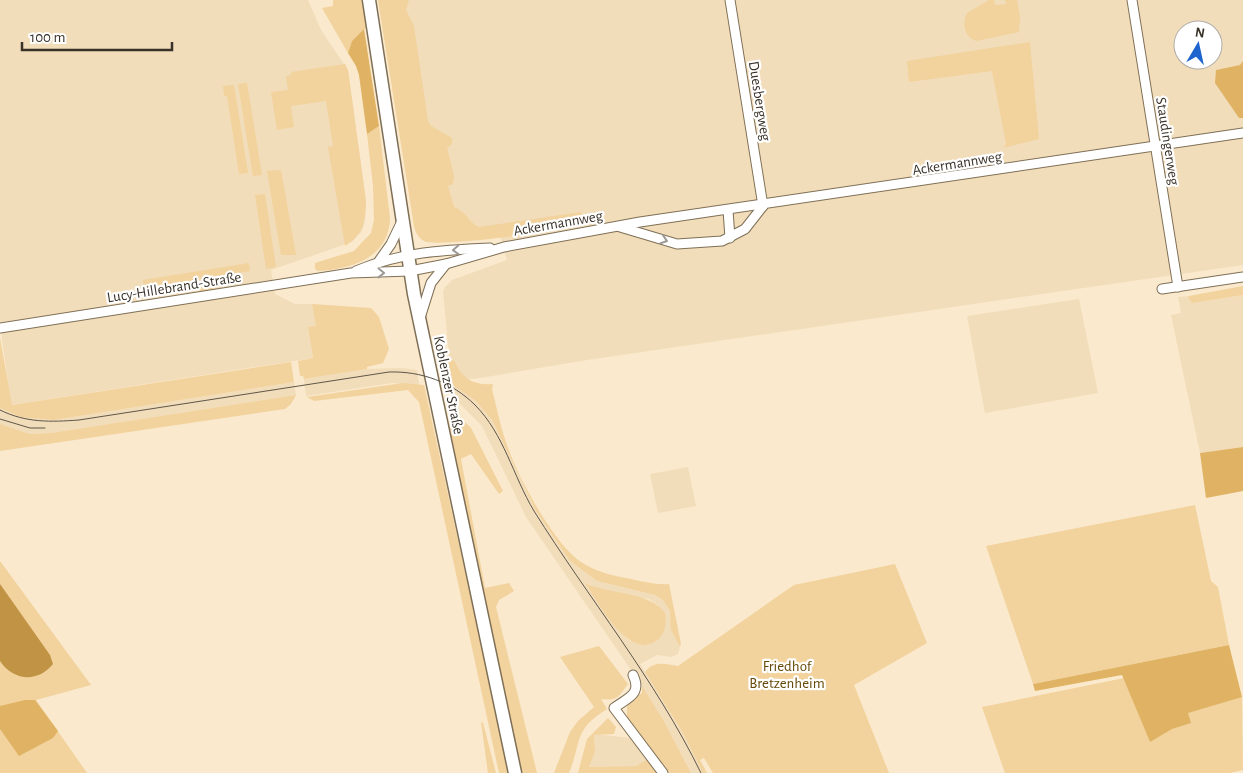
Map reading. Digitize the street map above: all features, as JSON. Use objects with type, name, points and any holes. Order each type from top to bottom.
[{"type":"main road","name":"Koblenzer Straße","points":[[369,0],[419,321],[515,773]]},
{"type":"street","name":"Duesbergweg","points":[[730,0],[763,206]]},
{"type":"street","name":"Staudingerweg","points":[[1132,0],[1154,147],[1178,287]]},
{"type":"street","name":"Ackermannweg","points":[[410,271],[446,264],[504,247],[618,226],[763,206],[1243,133]]},
{"type":"street","name":"Ackermannweg","points":[[618,226],[683,245],[730,238],[752,222],[763,206]]},
{"type":"street","points":[[728,210],[730,238]]},
{"type":"street","points":[[379,261],[392,244],[402,221]]},
{"type":"street","name":"Ackermannweg","points":[[408,254],[436,250],[504,247]]},
{"type":"street","name":"Lucy-Hillebrand-Straße","points":[[351,273],[379,261],[408,254]]},
{"type":"street","points":[[419,321],[431,283],[446,264]]},
{"type":"street","name":"Lucy-Hillebrand-Straße","points":[[0,328],[351,273],[410,271]]},
{"type":"street","points":[[1162,289],[1243,277]]},
{"type":"street","points":[[633,675],[637,686],[636,692],[614,708],[663,773]]},
{"type":"shaded area","points":[[0,0],[308,0],[321,30],[348,70],[366,201],[365,221],[362,231],[352,242],[271,270],[275,294],[295,304],[312,304],[316,326],[308,328],[313,358],[11,405],[0,325]]},
{"type":"shaded area","points":[[406,0],[1243,0],[1243,265],[461,380],[451,377],[443,291],[452,280],[507,260],[500,236],[451,240],[395,24]]},
{"type":"shaded area","points":[[364,29],[379,126],[367,134],[359,75],[348,53],[352,41]]},
{"type":"shaded area","points":[[1243,61],[1243,118],[1239,118],[1215,83],[1216,70],[1240,65]]},
{"type":"shaded area","points":[[1243,295],[1243,447],[1200,453],[1171,315],[1181,313],[1178,297],[1189,296],[1188,298],[1192,303]]},
{"type":"shaded area","points":[[1079,299],[1098,393],[985,413],[967,316]]},
{"type":"shaded area","points":[[403,368],[417,370],[419,385],[392,383],[306,396],[304,379],[367,369]]},
{"type":"shaded area","points":[[294,382],[296,395],[51,433],[30,434],[0,424],[0,408],[20,417],[54,420]]},
{"type":"shaded area","points":[[448,382],[476,401],[492,420],[536,511],[570,561],[597,581],[655,595],[663,600],[670,611],[672,626],[679,644],[681,644],[678,654],[671,657],[657,655],[640,664],[683,733],[703,773],[691,773],[664,721],[640,683],[526,517],[482,426],[450,394]],"holes":[[[586,583],[607,592],[649,599],[658,605],[657,641],[647,645],[637,644],[627,639]]]},
{"type":"shaded area","points":[[1243,447],[1243,491],[1206,498],[1200,453]]},
{"type":"shaded area","points":[[688,467],[696,506],[658,513],[650,474]]},
{"type":"shaded area","points":[[0,584],[50,655],[53,664],[47,670],[33,677],[19,676],[12,673],[0,661]]},
{"type":"shaded area","points":[[1229,645],[1242,697],[1188,713],[1191,723],[1172,729],[1150,742],[1122,675],[1035,691],[1033,684]]},
{"type":"shaded area","points":[[25,700],[35,700],[58,731],[53,738],[19,756],[0,729],[0,706]]},
{"type":"shaded area","points":[[594,734],[631,738],[648,759],[636,766],[589,767],[595,752]]},
{"type":"green space","points":[[333,0],[363,0],[367,27],[352,41],[348,53],[322,8],[333,6]]},
{"type":"green space","points":[[378,0],[409,0],[406,10],[414,26],[428,121],[431,126],[452,138],[452,144],[447,148],[454,176],[453,184],[448,186],[454,207],[479,227],[581,212],[583,217],[580,224],[551,231],[475,241],[434,243],[420,238],[414,226]]},
{"type":"green space","points":[[989,0],[994,0],[995,5],[1006,4],[1005,0],[1017,0],[1020,17],[1019,32],[976,41],[969,36],[964,25],[967,13]]},
{"type":"green space","points":[[1030,42],[1039,139],[1003,148],[1006,144],[992,71],[909,82],[907,61]]},
{"type":"green space","points":[[345,64],[348,70],[366,201],[365,215],[360,232],[345,246],[328,147],[333,146],[326,101],[291,106],[294,127],[277,130],[271,92],[288,90],[286,76],[291,75],[291,72]]},
{"type":"green space","points":[[247,83],[262,175],[253,176],[238,84]]},
{"type":"green space","points":[[234,85],[248,173],[239,174],[227,96],[224,96],[223,86]]},
{"type":"green space","points":[[379,126],[390,218],[388,231],[376,251],[367,258],[356,264],[318,271],[315,269],[315,263],[354,251],[371,233],[374,220],[373,186],[367,134]]},
{"type":"green space","points":[[281,170],[296,255],[281,255],[267,171]]},
{"type":"green space","points":[[265,194],[276,267],[266,269],[255,195]]},
{"type":"green space","points":[[249,263],[250,271],[144,288],[143,280]]},
{"type":"green space","points":[[217,282],[218,290],[200,293],[199,285]]},
{"type":"green space","points":[[1243,286],[1243,295],[1192,303],[1188,298],[1189,296]]},
{"type":"green space","points":[[312,304],[371,308],[379,317],[389,349],[383,363],[367,367],[367,369],[304,379],[303,376],[300,376],[298,361],[313,358],[308,327],[316,326]]},
{"type":"green space","points":[[0,338],[12,405],[291,362],[294,382],[54,420],[20,417],[0,408]]},
{"type":"green space","points":[[454,360],[464,376],[480,384],[493,384],[492,389],[501,426],[513,461],[538,510],[560,541],[581,562],[599,571],[645,582],[669,584],[681,644],[679,645],[671,630],[670,611],[663,600],[655,595],[597,581],[570,561],[536,511],[492,420],[476,401],[448,382],[445,361]]},
{"type":"green space","points":[[403,383],[424,385],[509,773],[499,773],[419,402],[408,390],[314,401],[307,397]]},
{"type":"green space","points":[[296,395],[291,404],[285,409],[0,451],[0,424],[30,434],[51,433]]},
{"type":"green space","points":[[448,405],[471,428],[503,491],[499,494],[471,454],[461,459],[485,588],[509,583],[514,591],[499,600],[496,607],[537,773],[521,773],[453,460]]},
{"type":"green space","points":[[1195,505],[1211,581],[1218,587],[1229,645],[1033,684],[986,546]]},
{"type":"green space","points":[[0,561],[91,685],[36,700],[87,773],[0,773]]},
{"type":"green space","name":"Friedhof Bretzenheim","points":[[895,564],[927,643],[854,685],[889,773],[713,773],[704,758],[700,760],[707,773],[703,773],[683,733],[645,672],[648,668],[656,664],[678,666],[794,585]]},
{"type":"green space","points":[[585,583],[606,590],[639,597],[658,606],[665,613],[666,617],[665,628],[661,636],[656,641],[645,645],[635,643],[624,636],[605,614]]},
{"type":"green space","points":[[599,646],[628,684],[614,699],[601,699],[607,709],[596,716],[583,730],[569,773],[554,773],[570,732],[578,721],[594,707],[560,657]]},
{"type":"green space","points":[[1124,678],[1150,742],[1167,711],[1242,697],[1243,770],[1230,773],[1005,773],[982,707]]},
{"type":"green space","points":[[642,686],[664,721],[691,773],[669,773],[627,717],[627,706],[642,693]]},
{"type":"green space","points":[[608,718],[616,727],[614,734],[594,735],[595,752],[589,767],[636,766],[648,759],[656,773],[578,773],[587,739]]},
{"type":"green space","points":[[481,722],[483,723],[496,773],[488,773]]},
{"type":"tram line","points":[[0,410],[29,419],[49,421],[79,420],[389,372],[424,376],[446,384],[475,405],[494,429],[534,511],[642,672],[683,738],[701,773]]},
{"type":"tram line","points":[[0,419],[30,428],[45,428]]}]
